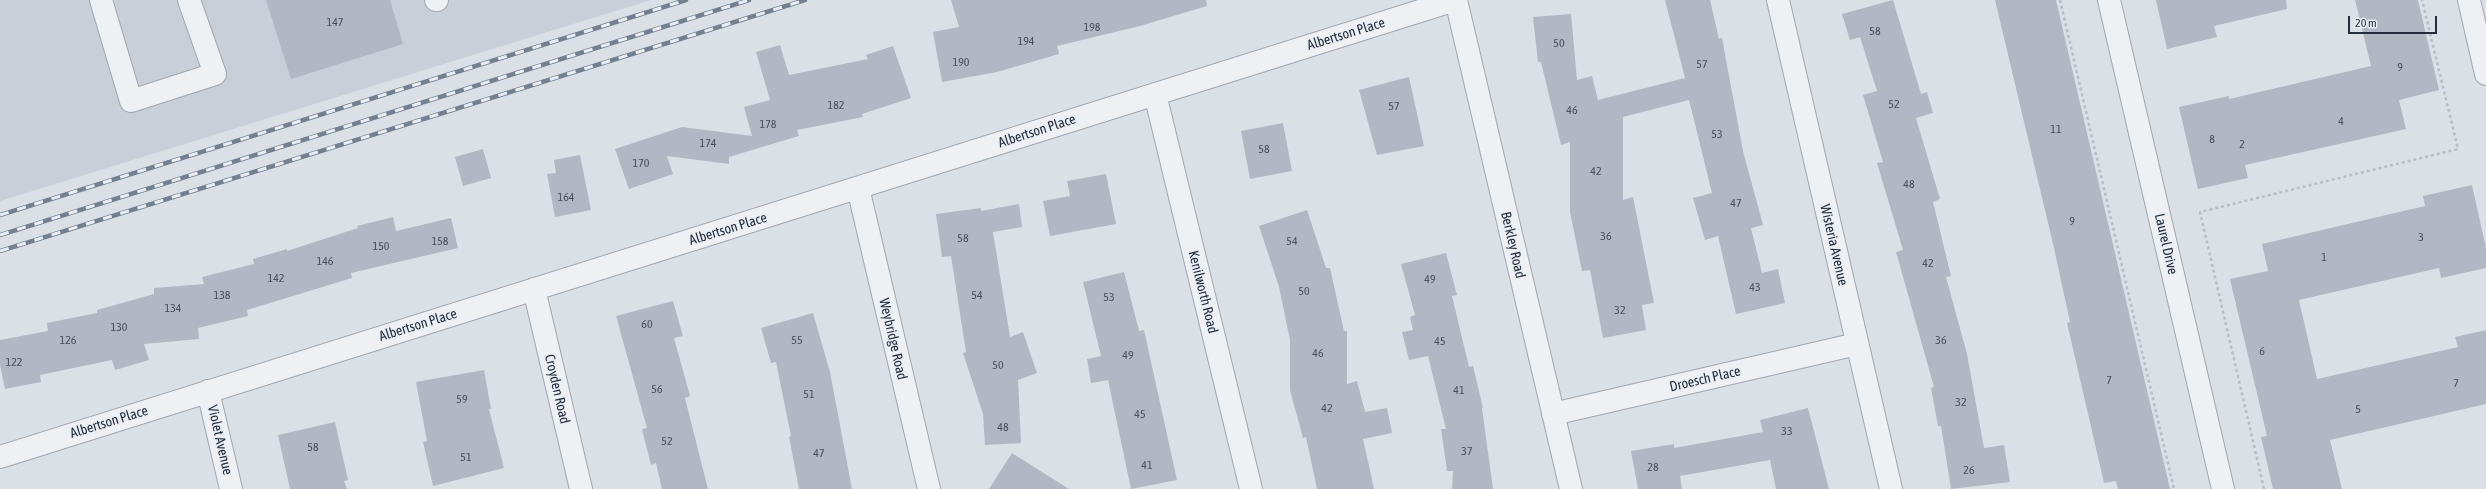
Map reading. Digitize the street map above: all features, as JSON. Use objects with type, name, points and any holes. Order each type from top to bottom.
[{"type":"street","points":[[102,0],[131,101],[215,74],[190,0]]},
{"type":"street","name":"Albertson Place","points":[[0,456],[1456,0]]},
{"type":"street","name":"Berkley Road","points":[[1456,0],[1571,489]]},
{"type":"street","name":"Wisteria Avenue","points":[[1778,0],[1891,489]]},
{"type":"street","name":"Laurel Drive","points":[[2109,0],[2223,489]]},
{"type":"street","points":[[2469,0],[2486,74]]},
{"type":"street","name":"Kenilworth Road","points":[[1155,94],[1251,489]]},
{"type":"street","name":"Weybridge Road","points":[[858,188],[929,489]]},
{"type":"street","name":"Croyden Road","points":[[534,289],[581,489]]},
{"type":"street","name":"Droesch Place","points":[[1553,414],[1857,344]]},
{"type":"street","name":"Violet Avenue","points":[[208,391],[231,489]]},
{"type":"path","points":[[2060,0],[2174,489]]},
{"type":"path","points":[[2264,489],[2200,212],[2458,149],[2422,0]]},
{"type":"shaded area","points":[[0,0],[651,0],[0,201]]},
{"type":"building","points":[[266,0],[390,0],[403,44],[291,79]]},
{"type":"building","points":[[951,0],[1206,0],[1207,6],[1140,26],[1057,46],[1059,54],[997,72],[942,82],[933,32],[959,27]]},
{"type":"building","points":[[1665,0],[1710,0],[1719,39],[1722,38],[1743,151],[1763,225],[1751,228],[1762,273],[1778,269],[1785,303],[1736,314],[1718,236],[1705,240],[1693,198],[1712,193],[1689,100],[1623,117],[1623,200],[1633,197],[1654,303],[1642,305],[1646,330],[1603,338],[1590,270],[1582,271],[1570,212],[1570,142],[1561,145],[1541,62],[1538,62],[1533,17],[1571,14],[1577,80],[1592,76],[1598,100],[1685,78]]},
{"type":"building","points":[[1893,0],[1921,94],[1927,92],[1933,113],[1916,118],[1940,199],[1933,202],[1951,276],[1946,277],[1967,354],[1984,448],[2004,445],[2010,482],[1951,489],[1941,426],[1938,426],[1931,388],[1934,387],[1896,252],[1903,250],[1877,163],[1883,162],[1863,95],[1877,91],[1860,37],[1850,40],[1842,14]]},
{"type":"building","points":[[1995,0],[2056,0],[2170,489],[2118,489],[2116,481],[2104,483],[2067,323],[2070,322],[2054,248]]},
{"type":"building","points":[[2156,0],[2286,0],[2287,9],[2214,26],[2217,37],[2167,49]]},
{"type":"building","points":[[2355,0],[2418,0],[2439,90],[2399,100],[2406,129],[2245,165],[2248,178],[2198,189],[2179,107],[2229,96],[2229,99],[2371,66]]},
{"type":"building","points":[[780,45],[789,75],[868,59],[866,55],[893,46],[911,98],[862,114],[863,117],[797,130],[799,136],[729,157],[729,164],[667,156],[673,174],[629,189],[615,149],[682,127],[752,136],[744,107],[770,100],[756,52]]},
{"type":"building","points":[[1409,77],[1424,146],[1377,155],[1359,90]]},
{"type":"building","points":[[1283,123],[1292,171],[1250,179],[1241,131]]},
{"type":"building","points":[[483,149],[491,178],[463,186],[455,157]]},
{"type":"building","points":[[580,155],[591,210],[555,217],[547,174],[556,173],[554,160]]},
{"type":"building","points":[[1106,174],[1116,224],[1050,236],[1043,201],[1070,196],[1067,181]]},
{"type":"building","points":[[2472,185],[2486,248],[2486,268],[2441,278],[2439,268],[2299,300],[2317,379],[2458,347],[2455,337],[2486,330],[2486,404],[2330,440],[2342,489],[2273,489],[2261,437],[2267,436],[2230,279],[2268,271],[2262,244],[2425,206],[2423,196]]},
{"type":"building","points":[[1019,204],[1022,227],[993,232],[1010,337],[1023,332],[1037,373],[1018,380],[1021,443],[985,445],[983,414],[963,353],[966,352],[951,256],[942,257],[936,214],[981,208],[981,211]]},
{"type":"building","points":[[1307,210],[1326,268],[1330,268],[1344,331],[1347,331],[1347,384],[1357,381],[1365,412],[1387,408],[1392,433],[1363,439],[1374,489],[1317,489],[1306,437],[1303,438],[1290,390],[1290,340],[1279,287],[1259,226]]},
{"type":"building","points":[[393,217],[396,231],[451,218],[458,248],[351,273],[352,278],[247,310],[248,316],[198,328],[199,339],[144,344],[149,360],[115,370],[112,360],[40,375],[41,382],[5,389],[0,365],[0,340],[48,331],[47,323],[97,313],[97,310],[154,294],[154,288],[204,284],[202,277],[254,264],[253,259],[287,249],[287,251],[358,228],[357,226]]},
{"type":"building","points":[[1446,253],[1457,295],[1452,296],[1469,367],[1473,366],[1483,408],[1493,489],[1452,489],[1453,471],[1447,471],[1441,429],[1446,429],[1428,356],[1409,360],[1402,332],[1413,330],[1410,317],[1415,315],[1401,264]]},
{"type":"building","points":[[1124,272],[1139,331],[1144,330],[1177,480],[1131,489],[1108,380],[1091,383],[1087,359],[1101,356],[1083,282]]},
{"type":"building","points":[[673,301],[683,336],[674,338],[690,396],[685,398],[708,489],[662,489],[656,463],[651,465],[642,429],[647,428],[616,316]]},
{"type":"building","points":[[813,313],[830,372],[852,489],[799,489],[789,437],[791,436],[776,362],[771,363],[761,328]]},
{"type":"building","points":[[484,370],[491,409],[489,409],[504,468],[433,486],[423,442],[427,441],[416,382]]},
{"type":"building","points":[[1808,408],[1829,489],[1776,489],[1770,460],[1680,476],[1682,489],[1638,489],[1631,451],[1674,444],[1674,448],[1763,432],[1760,420]]},
{"type":"building","points":[[335,422],[348,480],[344,481],[347,489],[290,489],[278,435]]},
{"type":"building","points":[[1012,453],[1069,489],[989,489]]},
{"type":"railway","points":[[0,215],[686,0]]},
{"type":"railway","points":[[0,235],[749,0]]},
{"type":"railway","points":[[0,251],[805,0]]}]
